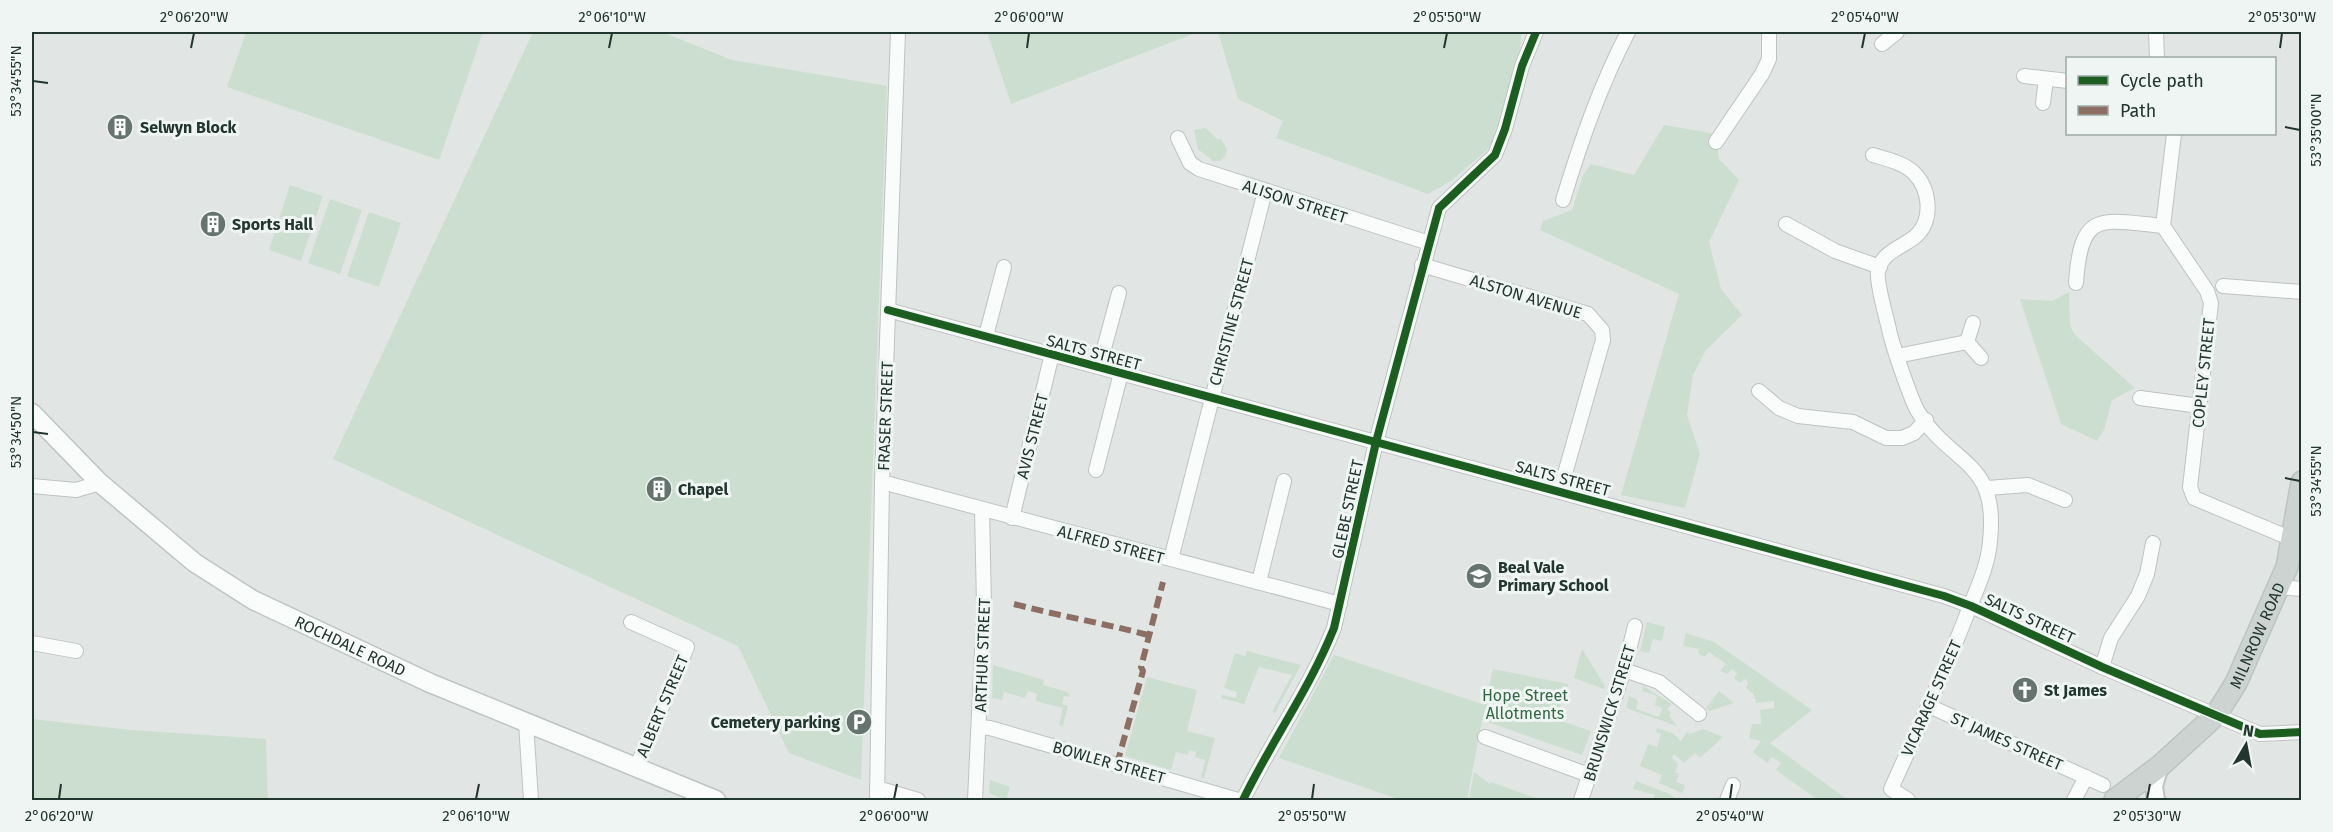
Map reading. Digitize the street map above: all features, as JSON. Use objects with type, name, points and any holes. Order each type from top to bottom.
[{"type":"main road","name":"ROCHDALE ROAD","points":[[32,413],[100,483],[195,563],[253,600],[419,678],[526,723],[638,766],[716,801]]},
{"type":"main road","name":"MILNROW ROAD","points":[[2120,794],[2160,766],[2216,715],[2236,683],[2287,567],[2301,482]]},
{"type":"street","name":"FRASER STREET","points":[[877,794],[882,482],[898,32]]},
{"type":"street","name":"GLEBE STREET","points":[[1243,801],[1261,764],[1326,649],[1340,604],[1376,442],[1439,208],[1495,155],[1506,129],[1522,66],[1536,32]]},
{"type":"street","points":[[1563,200],[1587,122],[1604,78],[1628,32]]},
{"type":"street","points":[[1716,142],[1762,74],[1769,59],[1769,32]]},
{"type":"street","points":[[1882,44],[1897,32]]},
{"type":"street","points":[[2156,32],[2157,57]]},
{"type":"street","points":[[2024,76],[2066,81]]},
{"type":"street","points":[[2043,103],[2046,78]]},
{"type":"street","points":[[2076,283],[2078,251],[2086,232],[2103,221],[2163,226],[2174,135]]},
{"type":"street","name":"ALISON STREET","points":[[1179,138],[1190,163],[1200,169],[1429,243]]},
{"type":"street","points":[[1873,155],[1899,164],[1915,174],[1925,192],[1929,209],[1925,225],[1893,250],[1877,273],[1890,338],[1917,410],[1957,455],[1976,468],[1987,488],[2028,485],[2065,500]]},
{"type":"street","name":"CHRISTINE STREET","points":[[1171,559],[1265,191]]},
{"type":"street","points":[[1786,224],[1835,251],[1880,267]]},
{"type":"street","name":"COPLEY STREET","points":[[2163,226],[2207,291],[2211,303],[2190,487],[2194,498],[2292,538]]},
{"type":"street","name":"ALSTON AVENUE","points":[[1422,266],[1588,314],[1602,330],[1603,340],[1560,491]]},
{"type":"street","points":[[986,336],[1004,267]]},
{"type":"street","points":[[2223,286],[2301,292]]},
{"type":"street","points":[[1099,367],[1119,292]]},
{"type":"street","name":"SALTS STREET","points":[[888,310],[1560,491],[1971,606],[2102,667],[2260,734],[2301,732]]},
{"type":"street","points":[[1967,342],[1973,323]]},
{"type":"street","points":[[1898,356],[1967,342]]},
{"type":"street","points":[[1967,342],[1981,358]]},
{"type":"street","name":"AVIS STREET","points":[[1012,518],[1052,354]]},
{"type":"street","points":[[1096,471],[1121,373]]},
{"type":"street","points":[[1759,390],[1779,408],[1798,416],[1818,416],[1853,422],[1886,438],[1902,438],[1914,433],[1926,420]]},
{"type":"street","points":[[2140,398],[2200,406]]},
{"type":"street","points":[[1259,582],[1284,481]]},
{"type":"street","name":"ALFRED STREET","points":[[882,482],[1340,604]]},
{"type":"street","points":[[32,486],[76,490],[100,483]]},
{"type":"street","name":"VICARAGE STREET","points":[[1908,801],[1891,789],[1929,706],[1983,576],[1990,543],[1992,513],[1987,488]]},
{"type":"street","name":"ARTHUR STREET","points":[[975,801],[984,605],[982,510]]},
{"type":"street","points":[[2102,667],[2111,638],[2138,596],[2147,574],[2153,543]]},
{"type":"street","points":[[2279,587],[2301,589]]},
{"type":"street","name":"ALBERT STREET","points":[[632,622],[687,646],[638,766]]},
{"type":"street","name":"BRUNSWICK STREET","points":[[1581,801],[1624,670],[1635,626]]},
{"type":"street","points":[[32,643],[76,651]]},
{"type":"street","points":[[1624,670],[1687,695],[1699,714]]},
{"type":"street","name":"ST JAMES STREET","points":[[1929,706],[2120,794]]},
{"type":"street","points":[[526,723],[531,801]]},
{"type":"street","name":"BOWLER STREET","points":[[980,728],[990,728],[1062,748],[1238,801]]},
{"type":"street","points":[[1485,737],[1589,775]]},
{"type":"street","points":[[2156,801],[2154,786],[2160,766]]},
{"type":"street","points":[[2074,801],[2086,777]]},
{"type":"street","points":[[1727,800],[1733,785]]},
{"type":"street","points":[[877,794],[918,801]]},
{"type":"green space","points":[[246,32],[483,32],[439,160],[227,87]]},
{"type":"green space","points":[[533,32],[662,32],[732,60],[887,86],[861,780],[789,753],[738,646],[333,459]]},
{"type":"green space","points":[[987,32],[1198,32],[1011,104]]},
{"type":"green space","points":[[1218,32],[1521,32],[1520,53],[1494,144],[1451,181],[1428,194],[1276,138],[1283,121],[1238,99]]},
{"type":"green space","points":[[1664,125],[1716,134],[1719,159],[1739,180],[1709,242],[1721,289],[1742,315],[1706,350],[1693,375],[1687,415],[1700,454],[1685,508],[1621,495],[1679,294],[1540,230],[1543,221],[1572,210],[1583,175],[1591,164],[1634,175]]},
{"type":"green space","points":[[1206,128],[1217,139],[1221,139],[1227,149],[1226,155],[1220,161],[1213,161],[1198,149],[1194,130]]},
{"type":"green space","points":[[290,185],[323,196],[301,261],[269,250]]},
{"type":"green space","points":[[330,199],[362,210],[340,274],[308,263]]},
{"type":"green space","points":[[369,212],[401,223],[379,287],[347,276]]},
{"type":"green space","points":[[2069,292],[2070,326],[2075,335],[2135,388],[2112,400],[2104,430],[2097,441],[2061,424],[2020,299],[2052,301]]},
{"type":"green space","points":[[1647,622],[1665,627],[1662,641],[1653,639],[1649,653],[1640,651]]},
{"type":"green space","points":[[1686,633],[1714,642],[1812,710],[1770,743],[1848,800],[1818,800],[1776,770],[1781,763],[1772,757],[1767,763],[1753,752],[1761,741],[1749,738],[1752,724],[1761,724],[1760,710],[1774,708],[1774,701],[1756,703],[1754,695],[1746,688],[1748,682],[1745,679],[1740,683],[1734,678],[1737,673],[1732,669],[1727,674],[1720,671],[1726,664],[1709,652],[1704,657],[1698,653],[1699,649],[1683,646]]},
{"type":"green space","points":[[1582,649],[1605,686],[1604,689],[1574,678]]},
{"type":"green space","points":[[1247,651],[1301,665],[1275,713],[1272,712],[1292,675],[1259,667],[1244,704],[1221,698],[1222,695],[1236,698],[1237,692],[1224,688],[1235,653],[1245,656]]},
{"type":"green space","name":"Hope Street Allotments","points":[[1334,655],[1485,705],[1493,669],[1568,684],[1556,719],[1591,731],[1582,755],[1482,720],[1467,800],[1401,800],[1279,758]]},
{"type":"green space","points":[[993,665],[1044,680],[1043,685],[1068,692],[1070,697],[1064,696],[1062,704],[1068,706],[1063,726],[1059,725],[1063,708],[1036,701],[1037,694],[1028,691],[1025,698],[1004,692],[1002,700],[992,698]]},
{"type":"green space","points":[[1147,677],[1197,690],[1187,731],[1215,738],[1204,778],[1201,778],[1205,760],[1195,757],[1196,752],[1189,750],[1188,755],[1176,752],[1171,770],[1125,756]]},
{"type":"green space","points":[[1643,686],[1672,704],[1667,709],[1671,713],[1669,716],[1677,726],[1626,708],[1629,696],[1638,700],[1636,709],[1659,717],[1662,708],[1655,705],[1657,696],[1642,691]]},
{"type":"green space","points":[[1719,691],[1734,703],[1709,711],[1706,708]]},
{"type":"green space","points":[[32,719],[131,730],[266,739],[268,800],[32,800]]},
{"type":"green space","points":[[1657,728],[1672,733],[1681,741],[1687,732],[1690,734],[1703,729],[1723,737],[1700,758],[1695,753],[1684,763],[1674,754],[1672,758],[1678,764],[1675,772],[1679,774],[1676,782],[1685,785],[1682,793],[1659,783],[1662,775],[1640,766],[1648,744],[1657,747],[1661,734],[1656,732]]},
{"type":"green space","points":[[1474,772],[1490,784],[1491,782],[1539,799],[1469,800]]},
{"type":"green space","points":[[990,780],[1010,787],[1006,800],[989,793]]},
{"type":"green space","points":[[1636,781],[1670,794],[1677,800],[1653,800],[1655,795],[1633,789]]},
{"type":"marked path","points":[[1117,764],[1143,671],[1141,667],[1163,582]]},
{"type":"marked path","points":[[1014,604],[1148,635]]},
{"type":"cycle path","points":[[1243,800],[1314,672],[1334,628],[1376,442],[1439,208],[1495,155],[1505,129],[1522,66],[1536,32]]},
{"type":"cycle path","points":[[888,310],[1944,596],[1971,606],[2102,667],[2260,734],[2302,732]]},
{"type":"place","name":"Selwyn Block","points":[[120,127]]},
{"type":"place","name":"Sports Hall","points":[[213,224]]},
{"type":"place","name":"Chapel","points":[[659,489]]},
{"type":"place","name":"Beal Vale Primary School","points":[[1479,576]]},
{"type":"place","name":"St James","points":[[2025,690]]},
{"type":"place","name":"Cemetery parking","points":[[859,722]]}]
